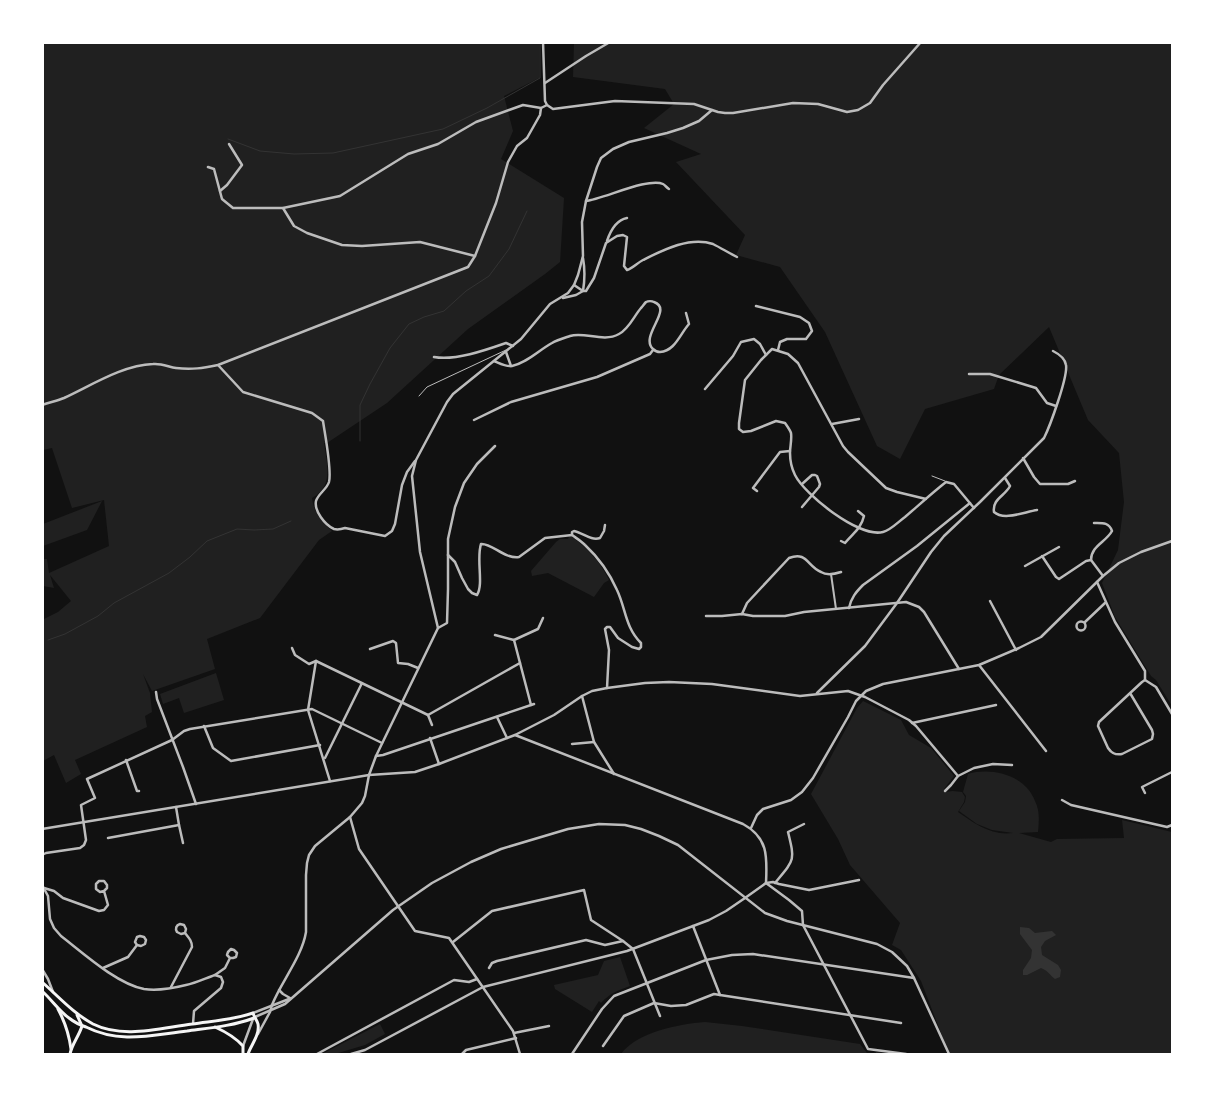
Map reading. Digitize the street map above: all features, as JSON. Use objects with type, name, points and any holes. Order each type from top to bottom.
[{"type":"main road","points":[[42,982],[76,1014],[100,1027],[117,1031],[145,1030],[225,1020],[253,1013],[258,1023],[256,1038],[248,1054]]},
{"type":"main road","points":[[42,991],[69,1018],[82,1026],[109,1036],[128,1038],[215,1027],[254,1018]]},
{"type":"main road","points":[[56,1005],[66,1025],[71,1048]]},
{"type":"main road","points":[[70,1054],[82,1026],[76,1014]]},
{"type":"main road","points":[[215,1027],[237,1039],[242,1046],[242,1054]]},
{"type":"main road","points":[[80,1032],[92,1030]]},
{"type":"street","points":[[543,42],[545,101],[547,105],[553,108],[602,102],[634,101],[694,104],[718,112],[733,113],[793,103],[818,104],[847,112],[858,110],[870,103],[883,85],[921,42]]},
{"type":"street","points":[[545,83],[610,42]]},
{"type":"street","points":[[208,167],[214,169],[222,198],[233,208],[283,208],[340,196],[408,154],[438,144],[476,122],[524,105],[541,108],[547,105]]},
{"type":"street","points":[[42,406],[62,399],[132,367],[155,363],[176,368],[198,369],[218,365],[468,267],[475,256],[496,203],[508,162],[517,146],[527,138],[540,115],[541,108]]},
{"type":"street","points":[[218,365],[243,392],[312,413],[323,421],[329,466],[329,483],[317,500],[315,507],[320,516],[333,529],[345,528],[385,536],[392,531],[395,524],[402,484],[407,472],[416,460],[453,394],[513,346],[532,327],[550,304],[568,293],[574,285],[582,256],[582,227],[586,201],[596,167],[601,158],[613,149],[629,142],[667,134],[683,128],[699,121],[712,110]]},
{"type":"street","points":[[220,191],[242,165],[229,144]]},
{"type":"street","points":[[586,201],[597,200],[608,194],[653,182],[663,184],[669,189]]},
{"type":"street","points":[[283,208],[294,226],[307,233],[342,245],[362,246],[420,242],[475,256]]},
{"type":"street","points":[[561,298],[586,291],[594,278],[610,234],[622,219],[627,218]]},
{"type":"street","points":[[606,243],[617,236],[623,235],[627,237],[624,266],[626,270],[657,253],[663,252],[675,245],[686,243],[712,244],[737,257]]},
{"type":"street","points":[[582,256],[585,266],[583,291]]},
{"type":"street","points":[[574,285],[583,291]]},
{"type":"street","points":[[494,361],[511,366],[523,362],[552,342],[573,335],[611,337],[619,334],[625,330],[647,302],[651,301],[655,302],[660,308],[660,314],[649,339],[650,345],[653,350],[661,352],[670,349],[689,324],[686,313]]},
{"type":"street","points":[[756,306],[800,317],[809,324],[812,331],[806,339],[787,339],[780,342],[778,350]]},
{"type":"street","points":[[705,389],[733,356],[741,342],[754,339],[760,344],[766,355]]},
{"type":"street","points":[[434,356],[441,358],[478,353],[506,342],[513,346]]},
{"type":"street","points":[[926,499],[886,488],[843,446],[798,363],[788,354],[772,349],[760,360],[745,380],[739,429],[742,432],[751,431],[776,421],[785,423],[790,433],[791,464],[795,475],[812,495],[832,512],[852,525],[874,532],[884,532],[894,526],[926,499],[946,482],[954,484],[974,508]]},
{"type":"street","points":[[474,420],[511,402],[597,377],[650,354],[653,350]]},
{"type":"street","points":[[816,694],[865,646],[944,536],[1044,438],[1049,428],[1067,367],[1063,358],[1053,351]]},
{"type":"street","points":[[506,352],[511,366]]},
{"type":"street","points":[[496,354],[498,358]]},
{"type":"street","points":[[969,374],[990,374],[1036,388],[1047,403],[1056,406]]},
{"type":"street","points":[[832,424],[859,419]]},
{"type":"street","points":[[256,1038],[305,940],[306,875],[310,855],[315,846],[350,817],[362,803],[369,775],[382,743],[438,628],[447,623],[448,539],[455,507],[464,483],[477,464],[494,446]]},
{"type":"street","points":[[757,491],[753,488],[780,452],[790,452]]},
{"type":"street","points":[[1023,458],[1040,484],[1068,484],[1075,481]]},
{"type":"street","points":[[416,460],[412,476],[420,552],[438,628]]},
{"type":"street","points":[[802,484],[812,475],[817,476],[820,484],[802,506]]},
{"type":"street","points":[[1005,478],[1010,486],[1008,491],[996,500],[993,506],[994,512],[998,516],[1004,517],[1037,510]]},
{"type":"street","points":[[850,608],[855,593],[863,585],[917,546],[970,503]]},
{"type":"street","points":[[841,541],[845,543],[860,528],[864,516],[858,511]]},
{"type":"street","points":[[1094,523],[1107,524],[1111,527],[1112,531],[1093,550],[1091,556],[1091,560],[1103,576]]},
{"type":"street","points":[[572,535],[574,531],[592,538],[600,538],[605,525]]},
{"type":"street","points":[[448,555],[455,562],[468,589],[477,595],[480,590],[480,544],[485,544],[504,554],[517,558],[545,538],[572,535],[589,549],[605,567],[622,603],[629,628],[641,643],[639,649],[632,648],[618,638],[610,627],[606,627],[609,650],[607,688]]},
{"type":"street","points":[[751,828],[757,815],[764,809],[791,800],[802,792],[813,778],[860,696],[872,688],[883,684],[979,665],[1016,650],[1041,637],[1103,576],[1119,563],[1141,552],[1172,541]]},
{"type":"street","points":[[1025,566],[1059,547]]},
{"type":"street","points":[[742,614],[747,603],[789,558],[801,556],[819,572],[832,574],[842,572]]},
{"type":"street","points":[[1042,556],[1056,577],[1060,579],[1086,561],[1091,560]]},
{"type":"street","points":[[832,574],[836,609]]},
{"type":"street","points":[[1097,582],[1115,622],[1145,671],[1145,680]]},
{"type":"street","points":[[990,601],[1016,650]]},
{"type":"street","points":[[706,616],[742,614],[784,616],[804,612],[906,602],[919,607],[924,612],[959,668]]},
{"type":"street","points":[[1085,622],[1106,602]]},
{"type":"street","points":[[495,635],[514,640],[538,629],[544,618]]},
{"type":"street","points":[[514,640],[530,705]]},
{"type":"street","points":[[370,649],[393,642],[396,643],[398,663],[418,668]]},
{"type":"street","points":[[292,648],[295,655],[309,664],[316,661],[428,715],[432,726]]},
{"type":"street","points":[[316,661],[308,710],[330,781]]},
{"type":"street","points":[[428,715],[520,663]]},
{"type":"street","points":[[979,665],[1046,751]]},
{"type":"street","points":[[1130,693],[1152,730],[1152,739],[1122,754],[1117,754],[1110,752],[1098,726],[1099,722],[1130,693],[1142,682],[1145,680]]},
{"type":"street","points":[[1145,680],[1156,686],[1172,714]]},
{"type":"street","points":[[324,760],[362,683]]},
{"type":"street","points":[[42,829],[369,775],[415,772],[515,735],[554,715],[592,691],[645,683],[712,684],[800,696],[848,691],[909,720],[958,776]]},
{"type":"street","points":[[156,692],[196,804]]},
{"type":"street","points":[[582,696],[594,742],[614,774]]},
{"type":"street","points":[[376,756],[534,704]]},
{"type":"street","points":[[912,723],[996,705]]},
{"type":"street","points":[[42,855],[80,848],[84,845],[86,840],[81,805],[94,798],[87,779],[172,740],[184,731],[312,708],[382,743]]},
{"type":"street","points":[[497,716],[507,738]]},
{"type":"street","points":[[204,726],[213,748],[231,761],[320,745]]},
{"type":"street","points":[[515,735],[751,828],[766,852],[766,884]]},
{"type":"street","points":[[430,738],[439,764]]},
{"type":"street","points":[[572,744],[594,742]]},
{"type":"street","points":[[126,760],[137,791],[139,791]]},
{"type":"street","points":[[945,791],[958,776],[974,768],[993,764],[1012,765]]},
{"type":"street","points":[[1145,793],[1142,787],[1172,772]]},
{"type":"street","points":[[1062,800],[1070,805],[1106,814],[1167,827],[1172,825]]},
{"type":"street","points":[[176,807],[183,843]]},
{"type":"street","points":[[350,817],[359,849],[415,931],[448,938],[514,1034],[520,1054]]},
{"type":"street","points":[[242,1046],[254,1018],[285,1004],[398,907],[432,883],[471,862],[502,849],[568,829],[599,824],[640,828],[678,845],[765,913],[877,944],[892,952],[907,966],[914,978],[949,1054]]},
{"type":"street","points":[[775,883],[790,865],[792,858],[793,853],[788,832],[804,824]]},
{"type":"street","points":[[108,838],[180,825]]},
{"type":"street","points":[[351,1054],[365,1050],[483,987],[633,949],[726,911],[766,884],[773,882],[809,890],[859,880]]},
{"type":"street","points":[[43,887],[54,891],[62,898],[99,911],[104,910],[108,905],[104,891],[107,888],[107,884],[104,881],[99,881],[96,884],[96,889],[104,891]]},
{"type":"street","points":[[766,884],[802,912],[803,925],[868,1049],[906,1054]]},
{"type":"street","points":[[43,887],[48,896],[50,919],[54,928],[61,936],[120,980],[144,989],[187,985],[215,975],[225,968],[230,958]]},
{"type":"street","points":[[452,943],[492,912],[584,890],[592,920],[633,949],[660,1016]]},
{"type":"street","points":[[171,987],[192,948],[191,939],[185,933],[178,933],[176,930],[177,926],[180,924],[184,925],[186,928],[185,933]]},
{"type":"street","points":[[693,926],[720,995]]},
{"type":"street","points":[[103,968],[128,957],[138,945],[145,944],[146,940],[143,936],[136,938],[135,942],[138,945]]},
{"type":"street","points":[[489,968],[492,963],[497,961],[586,940],[605,945],[623,941]]},
{"type":"street","points":[[572,1054],[609,1000],[620,993],[706,960],[744,954],[914,978]]},
{"type":"street","points":[[42,969],[54,992]]},
{"type":"street","points":[[193,1024],[194,1011],[222,986],[222,979],[215,975]]},
{"type":"street","points":[[317,1054],[454,980],[469,982],[477,979]]},
{"type":"street","points":[[279,990],[291,998]]},
{"type":"street","points":[[603,1046],[624,1016],[654,1003],[686,1006],[714,994],[901,1023]]},
{"type":"street","points":[[253,1013],[291,998]]},
{"type":"street","points":[[514,1034],[549,1026]]},
{"type":"street","points":[[462,1054],[466,1050],[516,1038]]},
{"type":"lane","points":[[419,396],[428,387],[509,349]]},
{"type":"lane","points":[[932,476],[946,482]]},
{"type":"shaded area","points":[[43,43],[539,43],[539,78],[504,96],[513,131],[501,159],[564,198],[560,262],[468,329],[387,403],[327,443],[324,443],[327,466],[326,481],[324,487],[312,498],[314,508],[332,531],[319,540],[260,618],[207,639],[215,669],[152,691],[143,674],[150,693],[152,712],[145,716],[147,727],[75,760],[81,774],[66,783],[54,755],[43,761],[42,620],[58,612],[71,601],[50,575],[54,588],[43,586],[42,559],[47,559],[49,573],[109,546],[104,500],[72,508],[52,448],[43,450]]},
{"type":"shaded area","points":[[574,43],[1172,43],[1172,706],[1156,680],[1151,676],[1115,617],[1102,583],[1118,550],[1124,502],[1119,453],[1088,420],[1049,327],[999,375],[994,389],[925,409],[900,459],[877,446],[825,332],[780,267],[736,255],[745,235],[676,162],[701,154],[644,128],[674,104],[665,89],[573,77]]},
{"type":"shaded area","points":[[102,501],[87,530],[43,546],[43,524]]},
{"type":"shaded area","points":[[570,535],[592,555],[602,567],[609,580],[604,583],[594,597],[548,573],[532,576],[531,571],[556,542],[560,539],[568,539]]},
{"type":"shaded area","points":[[216,673],[224,700],[184,713],[179,698],[163,704],[160,694]]},
{"type":"shaded area","points":[[863,701],[901,720],[909,735],[931,748],[954,776],[944,789],[945,792],[962,792],[965,797],[958,812],[983,828],[990,831],[1013,833],[992,830],[977,824],[959,811],[965,802],[966,796],[963,792],[968,774],[977,772],[997,773],[1016,779],[1024,785],[1037,805],[1038,832],[1019,833],[1051,842],[1057,839],[1124,838],[1122,820],[1172,832],[1172,1054],[949,1054],[921,981],[901,950],[892,945],[900,923],[850,865],[838,839],[811,794],[857,708]]},
{"type":"shaded area","points":[[1020,927],[1029,928],[1035,933],[1052,931],[1056,935],[1045,941],[1041,947],[1042,955],[1058,965],[1061,970],[1060,977],[1055,979],[1041,968],[1023,975],[1023,970],[1031,958],[1032,950],[1020,934]]},
{"type":"shaded area","points":[[620,957],[630,986],[611,994],[601,1003],[599,1001],[592,1012],[555,989],[554,985],[598,975],[604,961]]},
{"type":"shaded area","points":[[705,1022],[860,1044],[867,1053],[894,1054],[621,1054],[637,1040],[659,1030]]},
{"type":"shaded area","points":[[380,1024],[385,1034],[365,1045],[335,1054],[322,1054]]},
{"type":"waterway","points":[[228,139],[260,151],[294,154],[333,153],[443,129],[487,108],[540,78],[540,42]]},
{"type":"waterway","points":[[360,441],[360,405],[390,348],[409,324],[444,311],[466,291],[489,276],[509,249],[527,211]]},
{"type":"waterway","points":[[48,640],[65,634],[98,616],[114,603],[169,573],[207,541],[237,529],[273,529],[291,521]]}]
